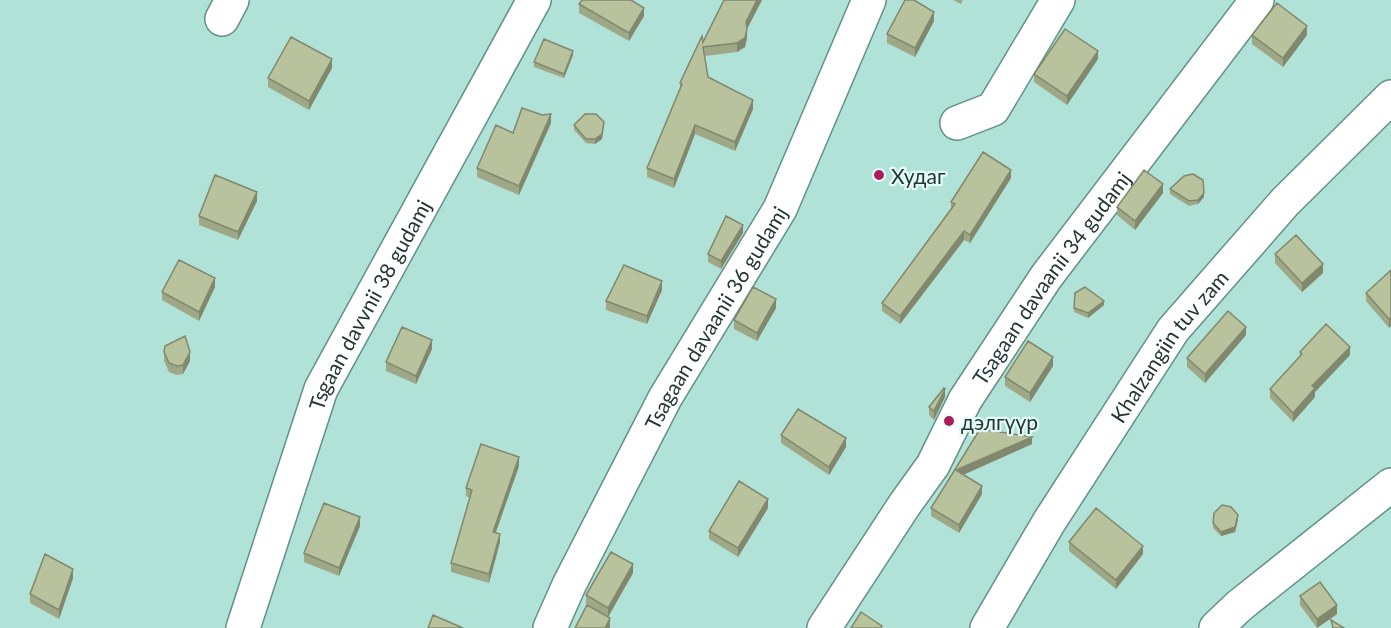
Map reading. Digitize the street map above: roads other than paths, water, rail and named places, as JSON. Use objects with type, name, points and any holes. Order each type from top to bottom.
[{"type":"street","name":"Tsgaan davvnii 38 gudamj","points":[[243,628],[321,389],[534,0]]},
{"type":"street","name":"Tsagaan davaanii 36 gudamj","points":[[550,628],[569,585],[665,398],[780,209],[870,0]]},
{"type":"street","points":[[957,123],[993,108],[1058,0]]},
{"type":"street","name":"Tsagaan davaanii 34 gudamj","points":[[824,628],[933,465],[965,400],[1046,277],[1257,0]]},
{"type":"street","name":"Khalzangiin tuv zam","points":[[987,628],[1049,522],[1173,330],[1285,202],[1391,97]]},
{"type":"street","points":[[1216,628],[1239,606],[1391,485]]},
{"type":"place","name":"Худаг","points":[[879,175]]},
{"type":"place","name":"дэлгүүр","points":[[949,421]]}]
